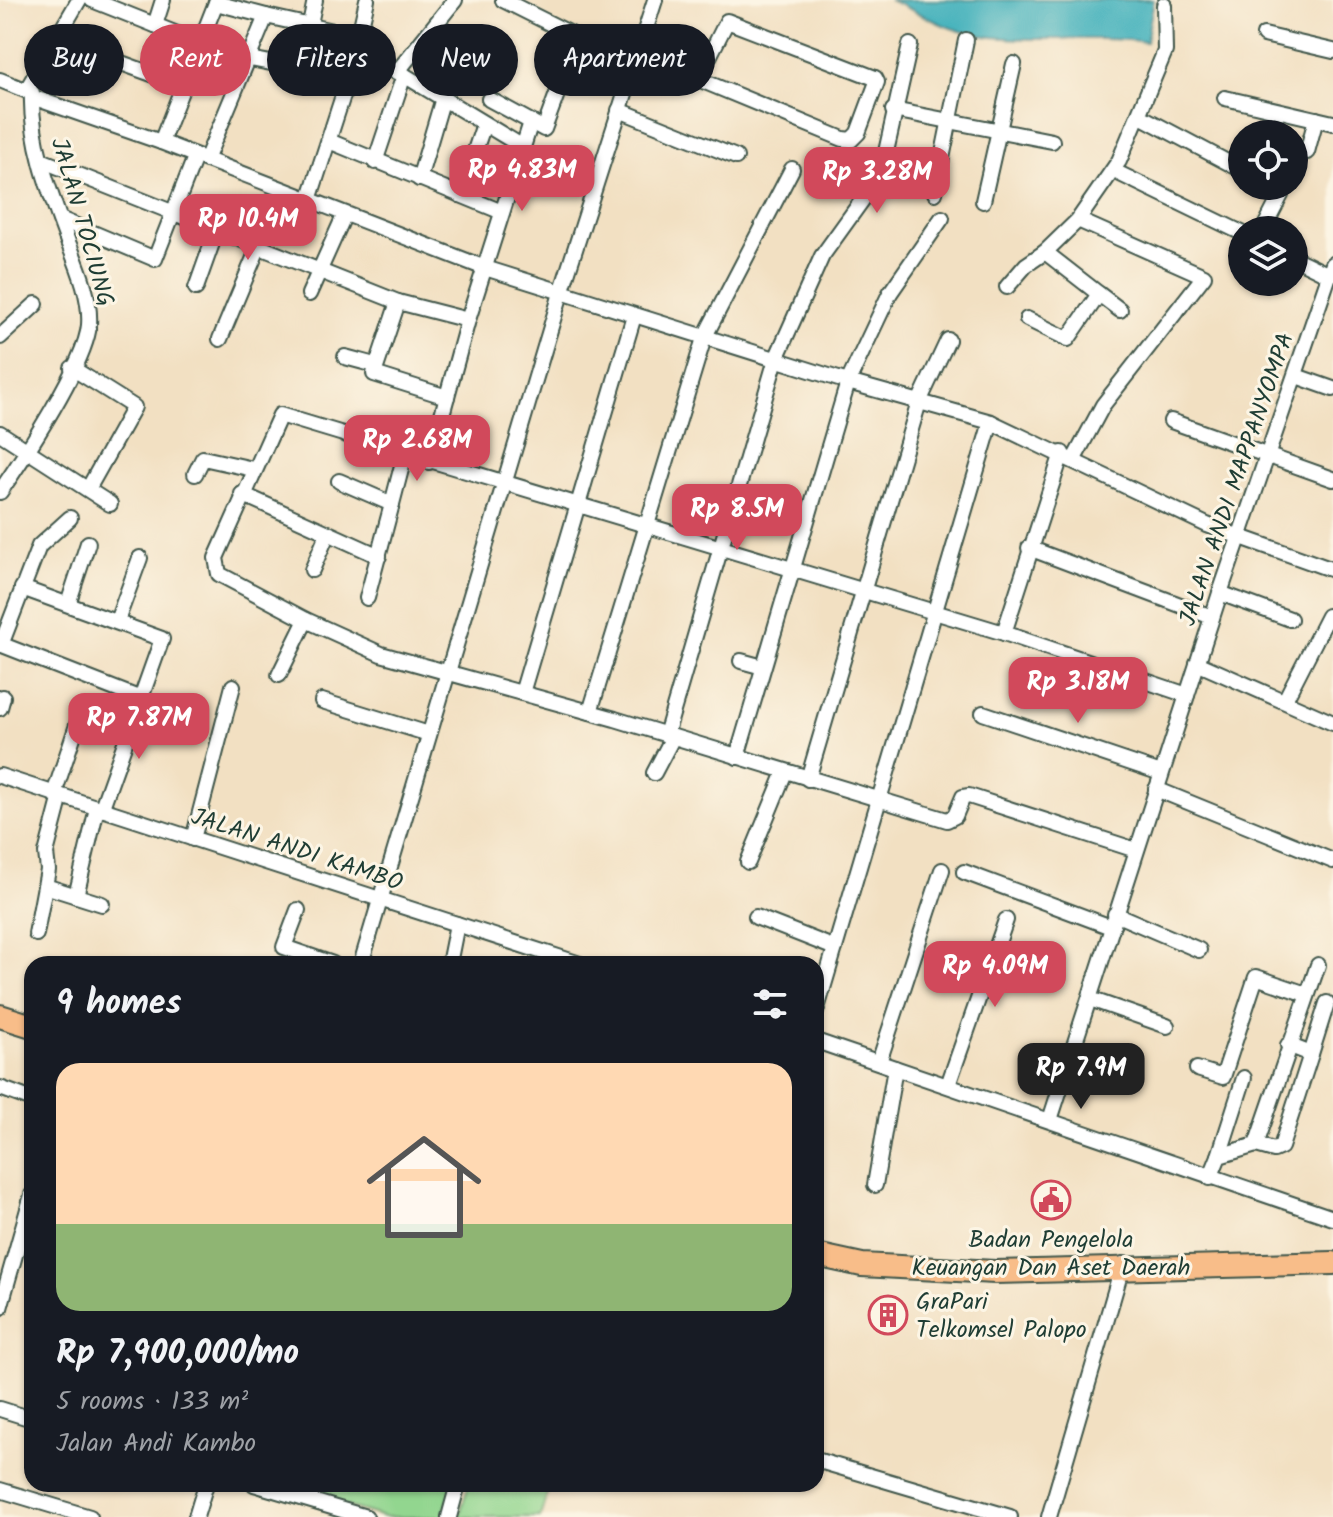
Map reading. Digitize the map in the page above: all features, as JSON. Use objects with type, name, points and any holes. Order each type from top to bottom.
[{"type":"highway","points":[[0,1016],[24,1024]]},
{"type":"highway","points":[[0,1028],[24,1034]]},
{"type":"highway","points":[[824,1248],[920,1261],[1122,1265],[1333,1255]]},
{"type":"highway","points":[[824,1257],[862,1265],[920,1270],[1333,1263]]},
{"type":"street","points":[[64,24],[79,0]]},
{"type":"street","points":[[92,0],[110,4],[153,24]]},
{"type":"street","points":[[155,24],[163,0]]},
{"type":"street","points":[[208,24],[217,2],[310,24],[315,0]]},
{"type":"street","points":[[362,24],[367,0]]},
{"type":"street","points":[[375,162],[400,74],[455,0]]},
{"type":"street","points":[[489,99],[545,128],[577,39],[503,0]]},
{"type":"street","points":[[647,24],[655,0]]},
{"type":"street","points":[[1007,287],[1026,265],[1045,252],[1078,220],[1114,171],[1140,116],[1167,42],[1164,5]]},
{"type":"street","points":[[251,56],[266,16]]},
{"type":"street","points":[[727,21],[875,78],[877,82],[858,133],[847,140],[698,79],[727,21]]},
{"type":"street","points":[[1264,35],[1333,51]]},
{"type":"street","points":[[935,193],[947,121],[966,40]]},
{"type":"street","points":[[654,773],[669,736],[718,548],[776,359],[822,256],[881,174],[910,45]]},
{"type":"street","points":[[983,201],[1014,64]]},
{"type":"street","points":[[396,72],[523,147]]},
{"type":"street","points":[[19,88],[485,268],[848,382],[991,422],[1068,456],[1207,525],[1333,570]]},
{"type":"street","name":"JALAN TOCIUNG","points":[[0,492],[27,453],[86,338],[87,306],[83,282],[19,88]]},
{"type":"street","points":[[161,142],[178,96]]},
{"type":"street","points":[[60,219],[154,260],[231,96]]},
{"type":"street","points":[[309,200],[343,96]]},
{"type":"street","points":[[363,956],[504,481],[624,96]]},
{"type":"street","points":[[419,179],[443,98]]},
{"type":"street","points":[[1225,98],[1333,123]]},
{"type":"street","points":[[619,110],[736,157]]},
{"type":"street","points":[[893,110],[1052,141]]},
{"type":"street","points":[[1140,116],[1228,163]]},
{"type":"street","points":[[1308,148],[1316,119]]},
{"type":"street","points":[[429,462],[468,320],[531,122]]},
{"type":"street","points":[[460,195],[484,124]]},
{"type":"street","points":[[329,141],[502,212]]},
{"type":"street","points":[[41,160],[398,302],[468,320]]},
{"type":"street","points":[[590,712],[704,338],[792,169]]},
{"type":"street","points":[[1114,171],[1228,226]]},
{"type":"street","points":[[309,294],[344,216]]},
{"type":"street","points":[[737,757],[848,382],[890,293],[942,218]]},
{"type":"street","points":[[1004,633],[1029,548],[1068,456],[1103,405],[1204,276],[1078,220]]},
{"type":"street","points":[[196,288],[216,232]]},
{"type":"street","points":[[220,339],[259,246]]},
{"type":"street","points":[[1045,252],[1120,310]]},
{"type":"street","points":[[1308,267],[1330,280]]},
{"type":"street","name":"JALAN ANDI MAPPANYOMPA","points":[[1050,1120],[1220,593],[1330,280]]},
{"type":"street","points":[[1027,319],[1068,339],[1099,294]]},
{"type":"street","points":[[398,302],[375,365],[376,375],[447,397]]},
{"type":"street","points":[[0,337],[36,304]]},
{"type":"street","points":[[522,693],[634,316]]},
{"type":"street","points":[[808,779],[919,402],[948,340]]},
{"type":"street","points":[[345,357],[375,365]]},
{"type":"street","points":[[72,368],[134,407],[88,489]]},
{"type":"street","points":[[1296,376],[1333,389]]},
{"type":"street","points":[[1136,850],[969,796],[963,797],[955,816],[947,820],[590,712],[447,675],[370,650],[306,620],[217,571],[216,558],[253,469],[280,415],[1004,633],[1187,695]]},
{"type":"street","points":[[1171,421],[1333,479]]},
{"type":"street","points":[[824,985],[991,422]]},
{"type":"street","points":[[0,433],[110,504]]},
{"type":"street","points":[[367,598],[405,454]]},
{"type":"street","points":[[195,474],[203,458],[253,469]]},
{"type":"street","points":[[339,481],[392,504]]},
{"type":"street","points":[[242,494],[379,556]]},
{"type":"street","points":[[70,518],[39,546],[0,644],[141,699]]},
{"type":"street","points":[[312,570],[327,535]]},
{"type":"street","points":[[68,604],[88,543]]},
{"type":"street","points":[[1029,548],[1212,617]]},
{"type":"street","points":[[117,621],[140,558]]},
{"type":"street","points":[[22,588],[162,639],[99,809],[76,896]]},
{"type":"street","points":[[1220,593],[1290,619]]},
{"type":"street","points":[[1285,700],[1328,616]]},
{"type":"street","points":[[279,675],[306,620]]},
{"type":"street","points":[[741,661],[763,667]]},
{"type":"street","points":[[1197,663],[1333,723]]},
{"type":"street","points":[[193,839],[233,686]]},
{"type":"street","points":[[322,701],[429,734]]},
{"type":"street","points":[[983,713],[1161,773]]},
{"type":"street","points":[[36,934],[45,886],[46,853],[78,722]]},
{"type":"street","points":[[748,862],[785,772]]},
{"type":"street","name":"JALAN ANDI KAMBO","points":[[0,776],[555,956]]},
{"type":"street","points":[[1156,789],[1333,861]]},
{"type":"street","points":[[879,1062],[942,870]]},
{"type":"street","points":[[964,872],[1199,950]]},
{"type":"street","points":[[45,886],[102,904]]},
{"type":"street","points":[[298,910],[284,947],[310,956]]},
{"type":"street","points":[[756,917],[835,948]]},
{"type":"street","points":[[948,1085],[1006,920]]},
{"type":"street","points":[[451,956],[457,924]]},
{"type":"street","points":[[1256,1145],[1318,965]]},
{"type":"street","points":[[1197,1069],[1223,1077],[1256,977],[1306,994]]},
{"type":"street","points":[[1090,999],[1167,1026]]},
{"type":"street","points":[[1219,1156],[1256,1145],[1279,1149],[1327,1003]]},
{"type":"street","points":[[824,1044],[1333,1218]]},
{"type":"street","points":[[1288,1045],[1311,1054]]},
{"type":"street","points":[[875,1185],[895,1068]]},
{"type":"street","points":[[1210,1178],[1244,1078]]},
{"type":"street","points":[[0,1088],[24,1097]]},
{"type":"street","points":[[0,1308],[24,1237]]},
{"type":"street","points":[[1049,1517],[1122,1265]]},
{"type":"street","points":[[0,1409],[24,1416]]},
{"type":"street","points":[[824,1462],[1010,1517]]},
{"type":"street","points":[[0,1490],[90,1517]]},
{"type":"street","points":[[196,1517],[204,1492]]},
{"type":"street","points":[[281,1492],[366,1517]]},
{"type":"street","points":[[449,1517],[456,1492]]},
{"type":"green space","points":[[299,1492],[451,1492],[443,1517],[384,1517]]},
{"type":"green space","points":[[467,1492],[548,1492],[540,1517],[459,1517]]},
{"type":"water","points":[[889,0],[1154,0],[1146,42],[1021,39],[972,34],[943,25]]},
{"type":"place","name":"Badan Pengelola Keuangan Dan Aset Daerah","points":[[1051,1200]]},
{"type":"place","name":"GraPari Telkomsel Palopo","points":[[888,1315]]}]
